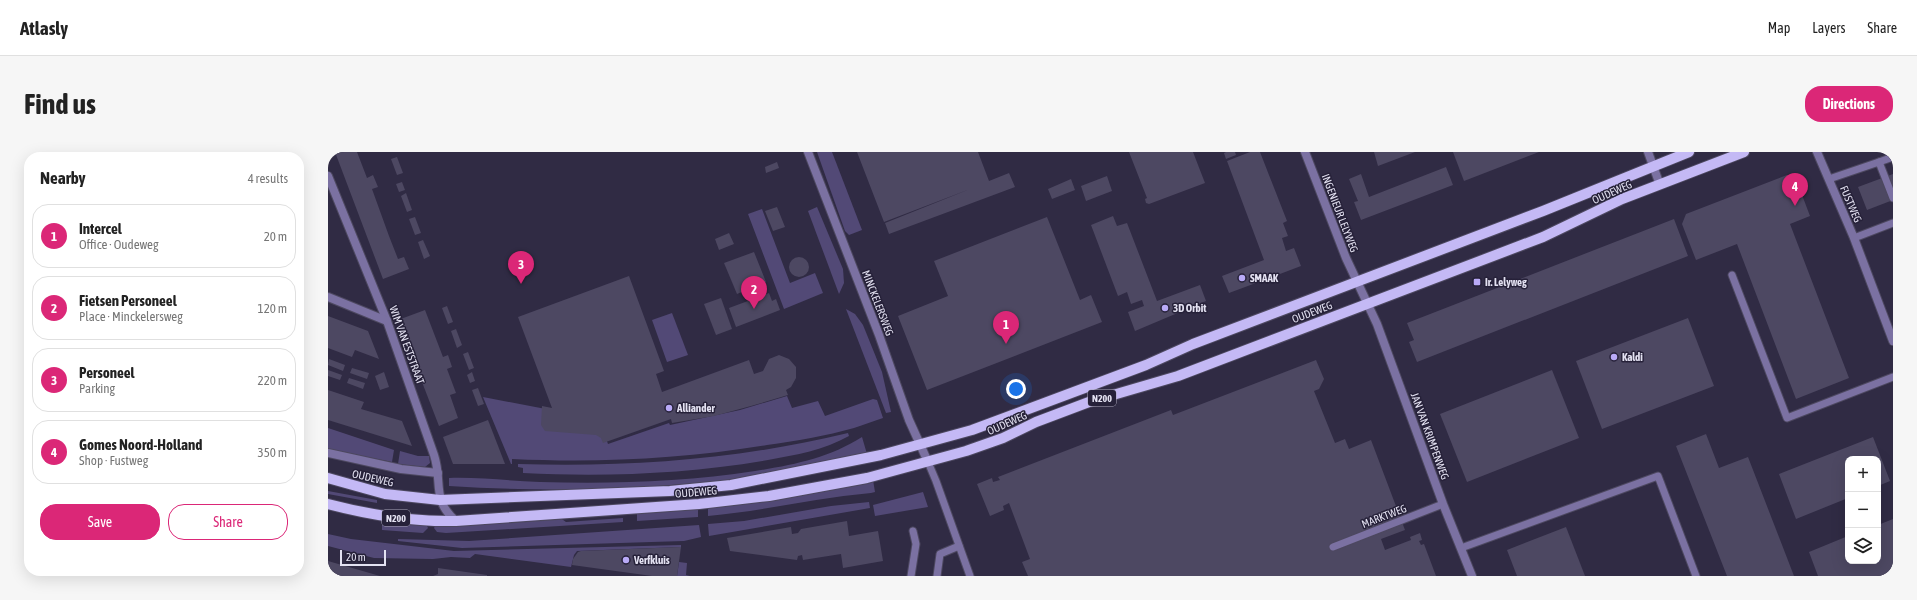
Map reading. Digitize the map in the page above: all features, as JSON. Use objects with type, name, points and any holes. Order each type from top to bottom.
[{"type":"main road","name":"OUDEWEG","points":[[328,478],[385,494],[440,500],[705,488],[731,485],[833,465],[920,445],[972,430],[1146,365],[1192,344],[1544,211],[1689,152]]},
{"type":"main road","name":"OUDEWEG","points":[[328,504],[383,516],[432,521],[456,521],[728,501],[797,492],[878,475],[985,445],[1036,422],[1089,402],[1178,376],[1543,237],[1622,199],[1744,152]]},
{"type":"street","name":"MINCKELERSWEG","points":[[808,152],[879,335],[909,420],[928,462]]},
{"type":"street","name":"INGENIEUR LELYWEG","points":[[1305,152],[1339,243],[1368,304]]},
{"type":"street","points":[[1648,152],[1660,185]]},
{"type":"street","name":"FUSTWEG","points":[[1817,152],[1854,238],[1893,342]]},
{"type":"street","name":"WIM VAN ESTSTRAAT","points":[[328,176],[387,321],[434,455],[438,473],[440,500],[446,512],[456,521]]},
{"type":"street","points":[[328,297],[387,321]]},
{"type":"street","name":"JAN VAN KRIMPENWEG","points":[[1368,304],[1377,324],[1443,504],[1472,576]]},
{"type":"street","name":"OUDEWEG","points":[[328,453],[401,469],[438,473]]},
{"type":"lane","name":"FUSTWEG","points":[[1829,179],[1893,157]]},
{"type":"lane","points":[[1879,162],[1893,198]]},
{"type":"lane","name":"FUSTWEG","points":[[1854,238],[1893,223]]},
{"type":"lane","points":[[1732,275],[1787,418],[1893,377]]},
{"type":"lane","points":[[928,462],[970,576]]},
{"type":"lane","points":[[1461,548],[1658,476],[1696,576]]},
{"type":"lane","name":"MARKTWEG","points":[[1333,547],[1443,504]]},
{"type":"lane","points":[[911,576],[916,544],[913,531]]},
{"type":"lane","points":[[938,576],[940,554],[959,546]]},
{"type":"shaded area","points":[[817,152],[832,152],[862,230],[849,235],[845,231]]},
{"type":"shaded area","points":[[817,207],[843,269],[844,283],[839,294],[808,211]]},
{"type":"shaded area","points":[[762,209],[790,283],[815,273],[823,293],[784,309],[748,214]]},
{"type":"shaded area","points":[[846,309],[855,314],[863,325],[882,372],[891,412],[886,413]]},
{"type":"shaded area","points":[[672,313],[688,355],[667,362],[652,320]]},
{"type":"shaded area","points":[[787,396],[792,408],[818,401],[825,416],[873,399],[877,400],[883,418],[854,428],[822,436],[703,454],[608,460],[512,459],[511,464],[483,397],[551,410],[604,433],[608,444],[669,423],[670,425],[740,410]]},
{"type":"shaded area","points":[[328,428],[394,450],[392,462],[328,449]]},
{"type":"shaded area","points":[[848,433],[849,436],[839,441],[810,451],[738,465],[677,471],[584,475],[523,473],[523,468],[518,467],[518,464],[561,465],[643,463],[684,460],[765,450]]},
{"type":"shaded area","points":[[862,437],[867,454],[763,476],[646,487],[527,489],[449,486],[449,478],[594,483],[675,480],[728,475],[769,469],[810,460],[837,450]]},
{"type":"shaded area","points":[[400,451],[418,456],[429,456],[430,463],[425,467],[398,464]]},
{"type":"shaded area","points":[[873,480],[875,492],[871,493],[708,516],[708,506],[778,500]]},
{"type":"shaded area","points":[[328,491],[377,500],[377,503],[328,494]]},
{"type":"shaded area","points":[[923,492],[928,507],[875,516],[873,505]]},
{"type":"shaded area","points":[[869,502],[870,508],[709,536],[708,524],[744,521],[831,506]]},
{"type":"shaded area","points":[[698,508],[698,517],[637,521],[637,511]]},
{"type":"shaded area","points":[[559,517],[566,522],[623,518],[623,522],[446,533],[437,532],[434,528],[435,526]]},
{"type":"shaded area","points":[[382,520],[427,526],[428,528],[423,533],[382,530]]},
{"type":"shaded area","points":[[699,525],[701,537],[684,541],[462,548],[398,541],[398,539],[469,541]]},
{"type":"shaded area","points":[[328,534],[351,539],[454,551],[681,545],[681,547],[577,551],[574,555],[571,567],[475,554],[470,558],[374,558],[328,546]]},
{"type":"shaded area","points":[[679,562],[687,563],[686,575],[690,576],[677,576]]},
{"type":"building","points":[[335,152],[357,152],[367,178],[373,175],[378,187],[372,189],[389,236],[398,259],[404,257],[409,269],[383,279]]},
{"type":"building","points":[[857,152],[978,152],[989,181],[1009,173],[1015,187],[889,234],[885,223],[970,189],[884,222]]},
{"type":"building","points":[[1129,152],[1193,152],[1205,183],[1149,204],[1146,203],[1145,199],[1147,198]]},
{"type":"building","points":[[1235,152],[1236,155],[1226,159],[1224,153]]},
{"type":"building","points":[[1250,152],[1260,152],[1287,221],[1283,223],[1288,236],[1282,238],[1286,251],[1294,248],[1301,266],[1229,293],[1222,276],[1264,260],[1227,161]]},
{"type":"building","points":[[1374,152],[1415,152],[1378,166]]},
{"type":"building","points":[[1453,152],[1539,152],[1464,181]]},
{"type":"building","points":[[397,157],[403,173],[397,175],[391,159]]},
{"type":"building","points":[[777,162],[779,168],[766,173],[765,167]]},
{"type":"building","points":[[1446,167],[1453,185],[1361,220],[1354,202],[1358,201],[1349,179],[1361,174],[1369,197]]},
{"type":"building","points":[[1893,174],[1893,200],[1867,210],[1858,187]]},
{"type":"building","points":[[1787,175],[1796,179],[1810,216],[1790,224],[1849,378],[1796,399],[1737,244],[1696,260],[1682,224],[1686,214]]},
{"type":"building","points":[[1107,176],[1112,191],[1086,201],[1081,186]]},
{"type":"building","points":[[1071,179],[1075,190],[1052,199],[1048,189]]},
{"type":"building","points":[[402,182],[405,190],[399,192],[396,184]]},
{"type":"building","points":[[406,193],[412,210],[407,212],[401,196]]},
{"type":"building","points":[[777,207],[785,227],[773,231],[765,211]]},
{"type":"building","points":[[1113,216],[1117,226],[1127,223],[1157,301],[1200,285],[1206,301],[1135,331],[1128,312],[1144,306],[1142,300],[1131,304],[1127,292],[1118,296],[1091,225]]},
{"type":"building","points":[[415,217],[421,233],[415,235],[409,219]]},
{"type":"building","points":[[1047,217],[1080,300],[1091,295],[1102,322],[927,390],[898,316],[948,296],[934,261]]},
{"type":"building","points":[[1674,219],[1688,256],[1417,362],[1409,342],[1414,340],[1407,323]]},
{"type":"building","points":[[729,233],[734,244],[719,250],[715,239]]},
{"type":"building","points":[[423,240],[430,256],[424,259],[418,242]]},
{"type":"building","points":[[754,252],[766,282],[737,294],[724,263]]},
{"type":"building","points":[[799,257],[806,260],[809,267],[806,274],[799,277],[792,274],[789,267],[792,260]]},
{"type":"building","points":[[629,276],[664,371],[656,374],[662,392],[749,360],[754,374],[763,371],[769,359],[779,355],[789,359],[796,367],[796,378],[791,387],[786,390],[788,395],[714,416],[672,423],[671,419],[603,443],[601,438],[596,435],[545,431],[541,425],[542,406],[552,408],[518,317]]},
{"type":"building","points":[[769,293],[772,301],[776,299],[780,310],[736,327],[729,308]]},
{"type":"building","points":[[721,298],[732,329],[716,335],[704,304]]},
{"type":"building","points":[[447,306],[453,322],[448,324],[442,308]]},
{"type":"building","points":[[425,310],[443,357],[448,355],[452,367],[447,369],[456,393],[450,395],[458,418],[439,426],[398,320]]},
{"type":"building","points":[[328,316],[368,331],[379,359],[355,350],[352,357],[328,348]]},
{"type":"building","points":[[1688,318],[1714,386],[1602,429],[1576,361]]},
{"type":"building","points":[[456,329],[462,345],[457,348],[451,331]]},
{"type":"building","points":[[468,352],[474,368],[469,370],[463,354]]},
{"type":"building","points":[[329,359],[345,365],[343,371],[328,365]]},
{"type":"building","points":[[1316,360],[1324,379],[1319,389],[1314,391],[1335,443],[1345,439],[1349,449],[1371,440],[1405,530],[1381,539],[1385,550],[1411,540],[1410,537],[1420,533],[1422,540],[1419,541],[1421,545],[1424,544],[1436,576],[1028,576],[1022,562],[1030,559],[1009,503],[1003,506],[1004,510],[990,516],[977,484],[992,478],[993,482],[1000,480],[998,477],[1171,410],[1173,415]]},
{"type":"building","points":[[352,368],[369,373],[367,379],[350,373]]},
{"type":"building","points":[[328,370],[342,375],[340,380],[328,376]]},
{"type":"building","points":[[1552,370],[1579,438],[1467,482],[1440,414]]},
{"type":"building","points":[[384,372],[389,387],[380,390],[375,376]]},
{"type":"building","points":[[472,372],[475,381],[470,383],[467,375]]},
{"type":"building","points":[[349,378],[365,383],[363,389],[347,383]]},
{"type":"building","points":[[478,388],[484,404],[478,406],[472,390]]},
{"type":"building","points":[[328,390],[364,402],[361,409],[402,421],[412,446],[328,420]]},
{"type":"building","points":[[488,420],[505,464],[453,464],[443,437]]},
{"type":"building","points":[[1706,434],[1719,468],[1748,457],[1794,576],[1727,576],[1676,446]]},
{"type":"building","points":[[1873,437],[1880,456],[1845,456],[1845,499],[1796,519],[1779,474]]},
{"type":"building","points":[[1881,458],[1890,481],[1881,485]]},
{"type":"building","points":[[1893,519],[1893,576],[1818,576],[1809,552],[1845,537],[1845,564],[1881,564],[1881,524]]},
{"type":"building","points":[[847,521],[849,536],[878,531],[883,561],[843,568],[841,554],[803,560],[802,555],[798,556],[797,560],[730,551],[727,538],[791,527],[792,534],[798,533],[801,529]]},
{"type":"building","points":[[1566,527],[1585,576],[1517,576],[1507,550]]},
{"type":"building","name":"Verfkluis","points":[[681,547],[677,576],[652,576],[572,565],[573,559],[578,552],[581,551]]},
{"type":"building","points":[[328,561],[380,576],[328,576]]},
{"type":"building","points":[[438,568],[487,576],[433,576],[438,574]]},
{"type":"place","name":"Gomes Noord-Holland","points":[[1795,206]]},
{"type":"place","name":"SMAAK","points":[[1242,278]]},
{"type":"place","name":"Ir. Lelyweg","points":[[1477,282]]},
{"type":"place","name":"Personeel","points":[[521,284]]},
{"type":"place","name":"3D Orbit","points":[[1165,308]]},
{"type":"place","name":"Fietsen Personeel","points":[[754,309]]},
{"type":"place","name":"Intercel","points":[[1006,344]]},
{"type":"place","name":"Kaldi","points":[[1614,357]]},
{"type":"place","name":"Alliander","points":[[669,408]]},
{"type":"place","name":"Verfkluis","points":[[626,560]]}]
